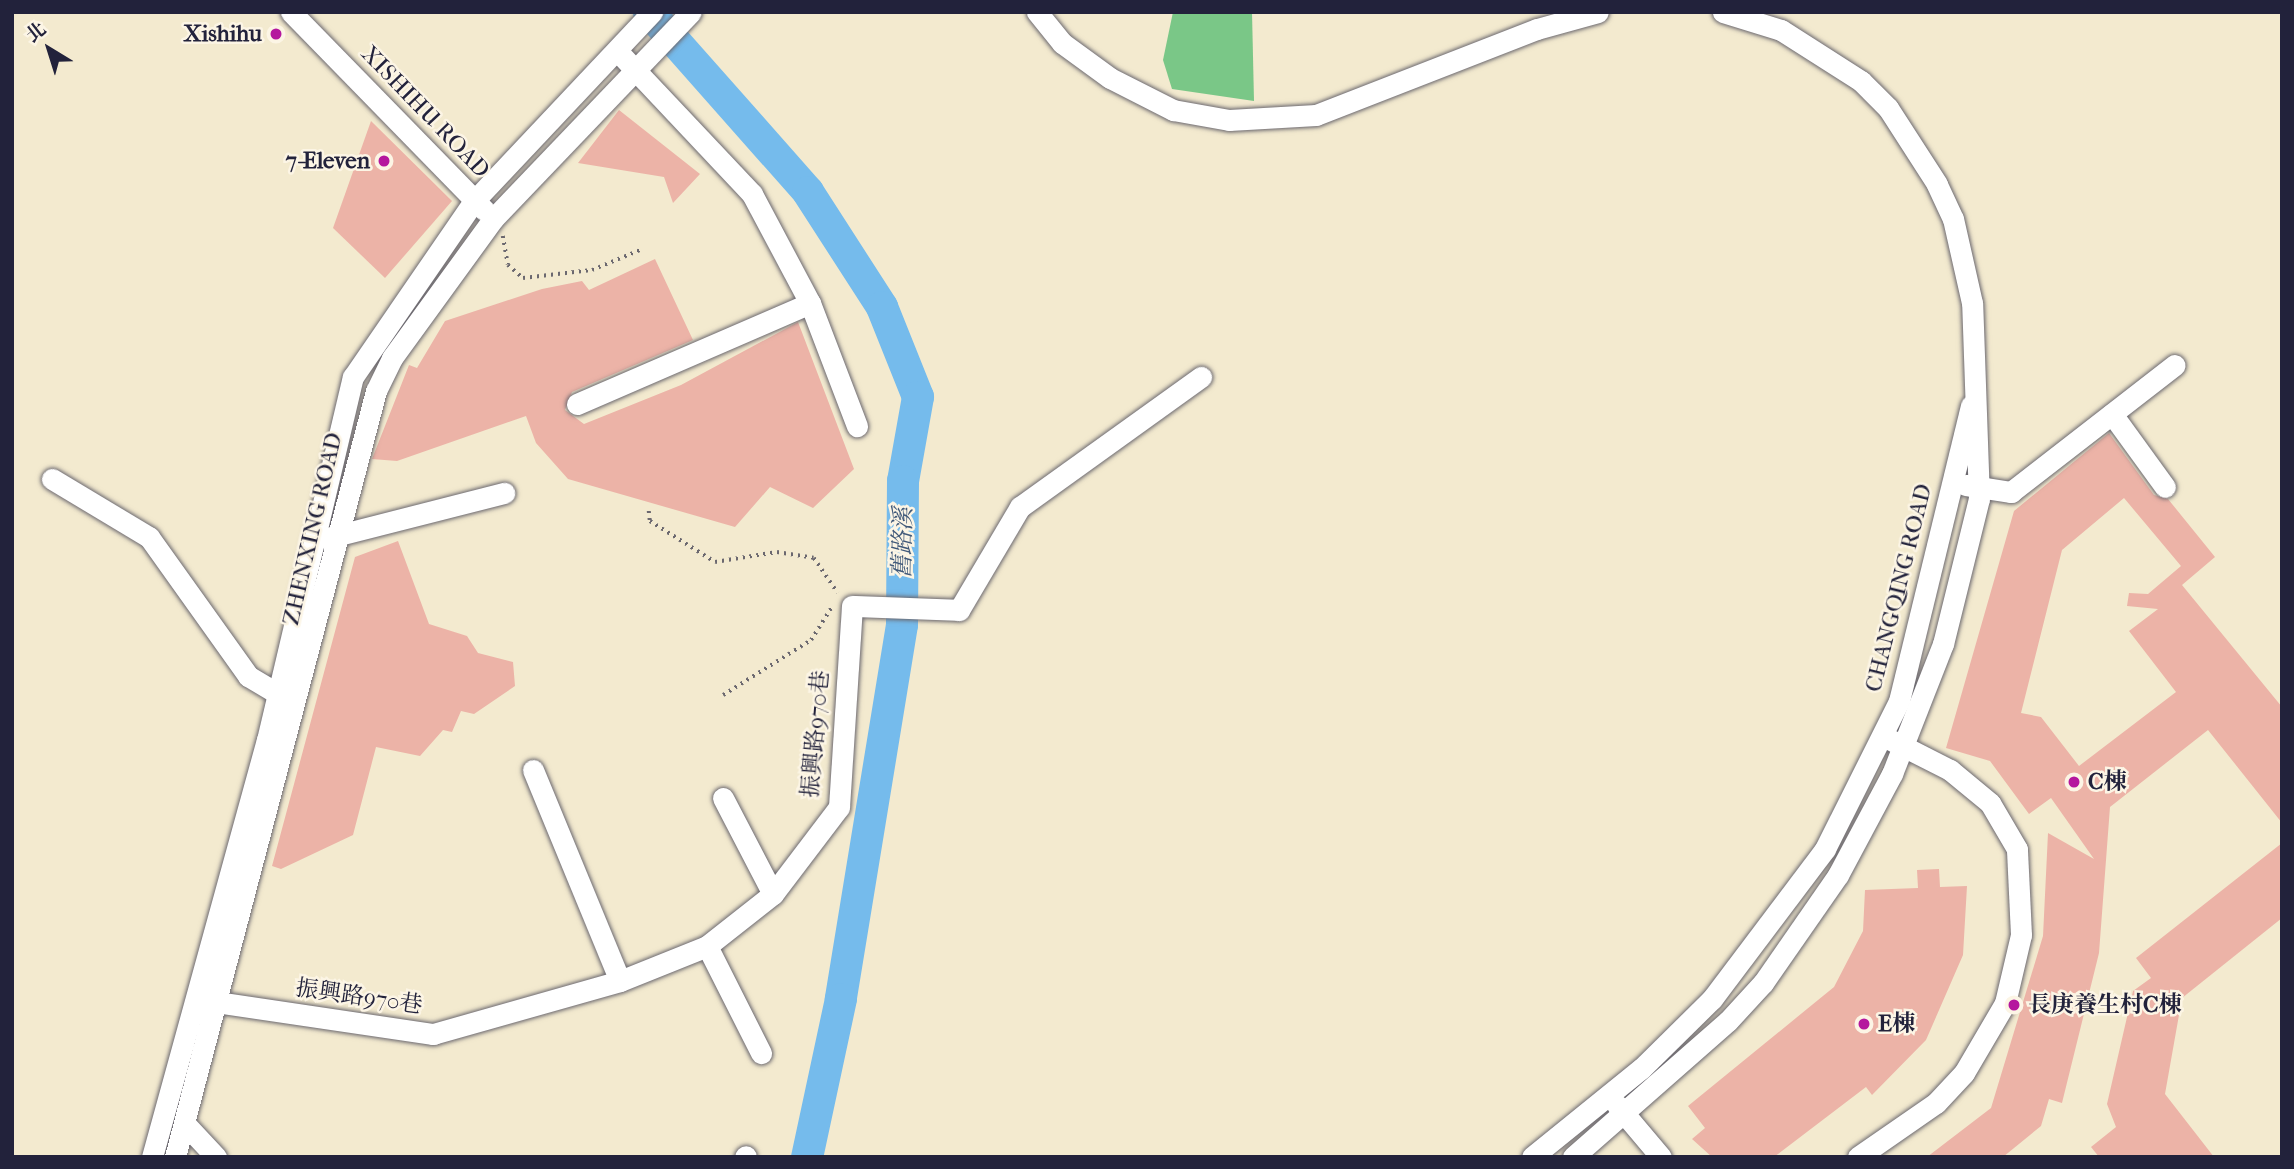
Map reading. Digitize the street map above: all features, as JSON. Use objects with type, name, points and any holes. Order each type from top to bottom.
[{"type":"street","name":"XISHIHU ROAD","points":[[291,12],[493,219]]},
{"type":"street","name":"ZHENXING ROAD","points":[[288,700],[317,537],[353,377],[474,201],[615,48],[652,12]]},
{"type":"street","name":"ZHENXING ROAD","points":[[152,1157],[207,1001],[288,700],[339,540],[376,391],[493,219],[633,67],[691,12]]},
{"type":"street","points":[[1037,12],[1062,43],[1131,90],[1173,110],[1229,120],[1316,115],[1537,29],[1598,12]]},
{"type":"street","name":"CHANGQING ROAD","points":[[1573,1157],[1626,1116],[1763,983],[1838,875],[1903,745],[1957,602],[1980,486],[1972,403],[1966,272],[1953,219],[1912,140],[1888,108],[1823,51],[1723,12]]},
{"type":"street","points":[[615,48],[752,194],[810,303],[857,426]]},
{"type":"street","points":[[577,404],[810,303]]},
{"type":"street","points":[[1953,484],[2011,492],[2175,365]]},
{"type":"street","points":[[847,601],[959,610],[1020,507],[1202,377]]},
{"type":"street","name":"CHANGQING ROAD","points":[[1532,1157],[1609,1096],[1712,999],[1776,920],[1825,849],[1882,737],[1915,648],[1972,403]]},
{"type":"street","points":[[2112,414],[2165,487]]},
{"type":"street","points":[[52,479],[149,537],[248,676],[288,700]]},
{"type":"street","points":[[317,537],[339,540],[504,493]]},
{"type":"street","name":"振興路970巷","points":[[207,1001],[433,1034],[620,981],[707,946],[773,894],[839,807],[847,601]]},
{"type":"street","points":[[1858,1157],[1936,1102],[1964,1073],[2005,1003],[2021,935],[2018,849],[1990,803],[1950,770],[1882,737]]},
{"type":"street","points":[[533,770],[620,981]]},
{"type":"street","points":[[723,798],[773,894]]},
{"type":"street","points":[[707,946],[761,1053]]},
{"type":"street","name":"ZHENXING ROAD","points":[[175,1157],[186,1125],[207,1001]]},
{"type":"street","points":[[1609,1096],[1661,1157]]},
{"type":"street","points":[[186,1125],[216,1157]]},
{"type":"path","points":[[493,219],[506,243],[508,265],[523,278],[592,270],[640,250]]},
{"type":"path","points":[[649,511],[650,521],[715,562],[777,552],[814,558],[847,601],[811,640],[723,695]]},
{"type":"green space","points":[[1173,12],[1252,12],[1254,101],[1172,89],[1163,60]]},
{"type":"building","points":[[619,110],[700,174],[673,203],[664,177],[578,163]]},
{"type":"building","name":"7-Eleven","points":[[371,121],[452,201],[385,278],[333,228]]},
{"type":"building","points":[[655,259],[693,340],[572,392],[565,410],[584,424],[681,385],[798,322],[854,469],[813,508],[770,487],[735,527],[568,479],[536,443],[526,416],[397,461],[372,459],[409,365],[417,368],[445,321],[542,289],[582,281],[589,290]]},
{"type":"building","name":"C棟","points":[[2109,433],[2154,495],[2168,499],[2215,557],[2182,585],[2282,707],[2282,823],[2208,730],[2110,807],[2099,953],[2062,1103],[2049,1099],[2041,1126],[2003,1157],[1927,1157],[1991,1108],[2043,936],[2048,833],[2094,859],[2051,798],[2029,814],[1990,761],[1946,748],[2014,511]],"holes":[[[2124,498],[2181,566],[2148,594],[2129,593],[2127,606],[2158,609],[2129,631],[2176,692],[2079,766],[2041,717],[2021,713],[2062,550]]]},
{"type":"building","points":[[398,541],[429,624],[467,636],[478,653],[513,662],[515,686],[474,714],[461,711],[452,732],[443,730],[420,756],[376,747],[353,835],[281,869],[272,866],[355,557]]},
{"type":"building","points":[[2282,843],[2282,918],[2182,998],[2165,1094],[2214,1157],[2099,1157],[2091,1147],[2116,1127],[2107,1104],[2133,991],[2151,978],[2136,958]]},
{"type":"building","name":"E棟","points":[[1939,869],[1940,887],[1967,886],[1963,955],[1926,1040],[1872,1095],[1866,1087],[1774,1157],[1712,1157],[1692,1139],[1705,1128],[1688,1106],[1834,987],[1863,931],[1865,890],[1918,888],[1917,870]]},
{"type":"waterway","name":"舊路溪","points":[[649,12],[808,192],[882,307],[918,397],[903,481],[902,625],[841,999],[807,1157]]},
{"type":"place","name":"Xishihu","points":[[276,34]]},
{"type":"place","name":"7-Eleven","points":[[384,161]]},
{"type":"place","name":"C棟","points":[[2074,782]]},
{"type":"place","name":"長庚養生村C棟","points":[[2014,1005]]},
{"type":"place","name":"E棟","points":[[1864,1024]]}]
